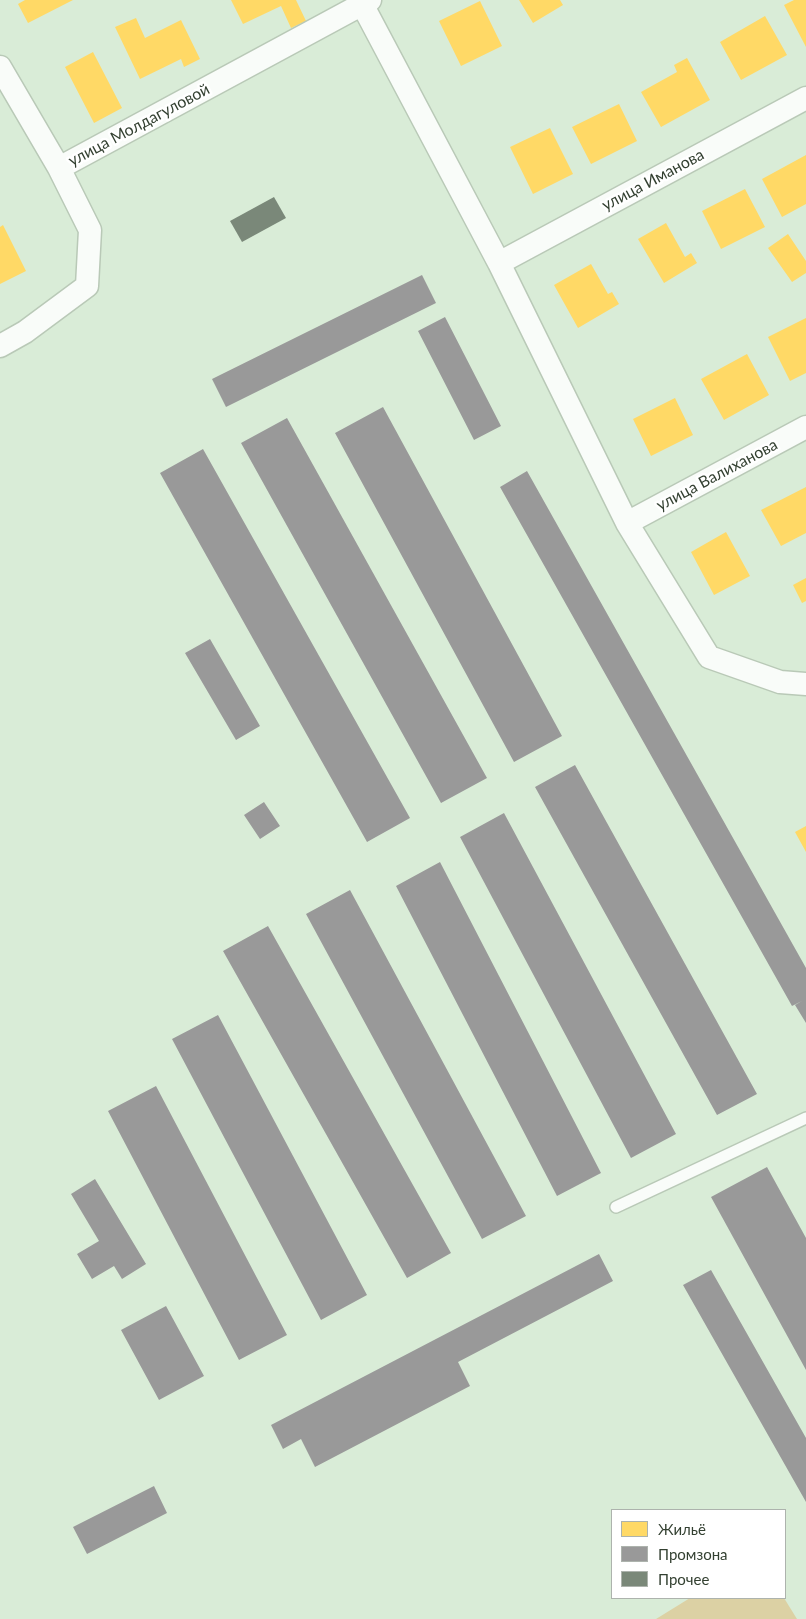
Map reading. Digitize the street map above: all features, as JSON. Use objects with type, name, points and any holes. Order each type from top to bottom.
[{"type":"street","name":"улица Молдагуловой","points":[[0,346],[25,332],[87,286],[90,230],[60,168],[366,2]]},
{"type":"street","points":[[366,2],[499,263],[627,523],[708,657],[780,682],[806,684]]},
{"type":"street","points":[[0,67],[60,168]]},
{"type":"street","name":"улица Иманова","points":[[499,263],[806,98]]},
{"type":"street","name":"улица Валиханова","points":[[627,523],[806,427]]},
{"type":"lane","points":[[616,1206],[806,1118]]},
{"type":"shaded area","points":[[688,1599],[785,1599],[797,1619],[656,1619]]},
{"type":"building: Жильё","points":[[25,0],[73,0],[28,23],[18,4]]},
{"type":"building: Жильё","points":[[231,0],[296,0],[306,21],[291,28],[281,6],[243,24]]},
{"type":"building: Жильё","points":[[519,0],[560,0],[563,5],[533,23]]},
{"type":"building: Жильё","points":[[794,0],[806,0],[806,47],[784,5]]},
{"type":"building: Жильё","points":[[480,1],[502,46],[461,66],[439,21]]},
{"type":"building: Жильё","points":[[765,16],[787,55],[741,80],[720,42]]},
{"type":"building: Жильё","points":[[136,18],[145,38],[181,20],[200,59],[184,67],[181,59],[140,79],[115,27]]},
{"type":"building: Жильё","points":[[93,52],[122,108],[94,123],[65,67]]},
{"type":"building: Жильё","points":[[687,58],[710,100],[661,127],[641,92],[677,72],[674,65]]},
{"type":"building: Жильё","points":[[619,104],[637,141],[591,164],[572,127]]},
{"type":"building: Жильё","points":[[550,128],[573,174],[533,194],[510,147]]},
{"type":"building: Жильё","points":[[806,155],[806,204],[782,217],[762,179]]},
{"type":"building: Жильё","points":[[745,189],[765,227],[721,249],[702,211]]},
{"type":"building: Жильё","points":[[666,223],[685,257],[691,253],[697,263],[664,283],[638,239]]},
{"type":"building: Жильё","points":[[3,225],[26,271],[0,284],[0,227]]},
{"type":"building: Жильё","points":[[788,234],[806,261],[806,273],[792,282],[768,248]]},
{"type":"building: Жильё","points":[[591,264],[608,294],[612,292],[619,304],[578,328],[554,285]]},
{"type":"building: Жильё","points":[[806,318],[806,373],[790,381],[768,337]]},
{"type":"building: Жильё","points":[[747,354],[769,395],[724,420],[701,379]]},
{"type":"building: Жильё","points":[[675,398],[693,435],[651,456],[633,419]]},
{"type":"building: Жильё","points":[[806,487],[806,533],[781,546],[761,510]]},
{"type":"building: Жильё","points":[[726,532],[750,576],[714,595],[691,552]]},
{"type":"building: Жильё","points":[[806,578],[806,601],[802,603],[793,585]]},
{"type":"building: Жильё","points":[[806,826],[806,852],[795,832]]},
{"type":"building: Промзона","points":[[422,275],[436,303],[226,407],[212,379]]},
{"type":"building: Промзона","points":[[445,317],[501,426],[474,440],[418,331]]},
{"type":"building: Промзона","points":[[383,407],[562,736],[514,762],[335,433]]},
{"type":"building: Промзона","points":[[287,418],[487,778],[441,803],[241,443]]},
{"type":"building: Промзона","points":[[203,449],[410,818],[367,842],[160,473]]},
{"type":"building: Промзона","points":[[527,471],[806,968],[806,1023],[795,1005],[802,1001],[792,1006],[500,487]]},
{"type":"building: Промзона","points":[[210,639],[260,726],[236,740],[185,653]]},
{"type":"building: Промзона","points":[[575,765],[757,1094],[717,1115],[535,787]]},
{"type":"building: Промзона","points":[[264,802],[280,826],[260,839],[244,815]]},
{"type":"building: Промзона","points":[[504,813],[676,1134],[631,1158],[460,837]]},
{"type":"building: Промзона","points":[[440,862],[601,1173],[557,1196],[396,886]]},
{"type":"building: Промзона","points":[[350,890],[526,1216],[482,1239],[306,914]]},
{"type":"building: Промзона","points":[[268,926],[451,1253],[407,1278],[223,951]]},
{"type":"building: Промзона","points":[[218,1015],[367,1295],[321,1320],[172,1039]]},
{"type":"building: Промзона","points":[[156,1086],[287,1335],[239,1360],[108,1111]]},
{"type":"building: Промзона","points":[[767,1167],[806,1238],[806,1370],[711,1197]]},
{"type":"building: Промзона","points":[[95,1179],[146,1264],[122,1279],[114,1266],[92,1279],[77,1254],[99,1241],[71,1194]]},
{"type":"building: Промзона","points":[[599,1254],[613,1281],[458,1362],[470,1386],[315,1467],[301,1439],[283,1449],[271,1425]]},
{"type":"building: Промзона","points":[[711,1270],[806,1438],[806,1502],[683,1285]]},
{"type":"building: Промзона","points":[[166,1306],[204,1376],[159,1400],[121,1330]]},
{"type":"building: Промзона","points":[[154,1486],[167,1513],[87,1554],[73,1527]]},
{"type":"building: Прочее","points":[[274,197],[286,218],[242,242],[230,221]]}]
